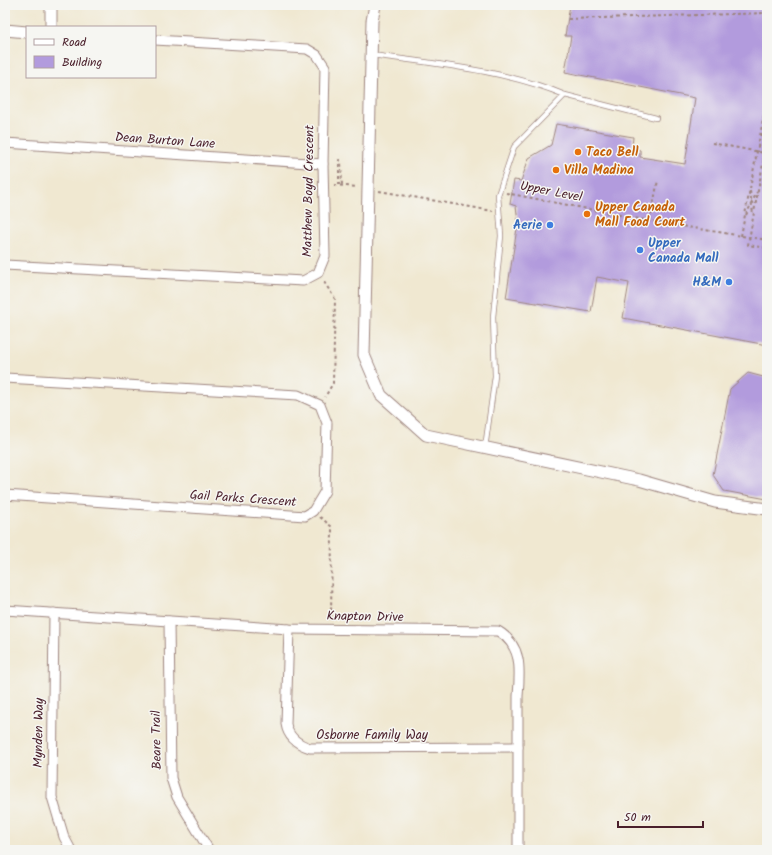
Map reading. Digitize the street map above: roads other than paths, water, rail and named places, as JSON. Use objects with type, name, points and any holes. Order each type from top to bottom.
[{"type":"street","points":[[51,5],[51,26]]},
{"type":"street","points":[[375,5],[372,21],[364,355],[381,395],[426,435],[639,480],[715,502],[767,509]]},
{"type":"street","points":[[5,30],[26,32]]},
{"type":"street","name":"Matthew Boyd Crescent","points":[[5,265],[303,281],[318,273],[324,256],[323,164],[325,67],[317,54],[307,49],[156,40]]},
{"type":"street","name":"Dean Burton Lane","points":[[5,143],[323,164]]},
{"type":"street","name":"Gail Parks Crescent","points":[[5,378],[298,395],[320,405],[327,423],[325,491],[313,511],[305,516],[5,495]]},
{"type":"street","name":"Knapton Drive","points":[[5,610],[289,629],[498,631],[508,637],[518,657],[520,671],[518,850]]},
{"type":"street","name":"Mynden Way","points":[[54,613],[52,797],[64,837],[71,850]]},
{"type":"street","name":"Beare Trail","points":[[169,620],[171,778],[177,797],[209,850]]},
{"type":"street","name":"Osborne Family Way","points":[[289,629],[286,724],[287,731],[293,739],[303,746],[310,748],[518,748]]},
{"type":"lane","points":[[371,55],[463,68],[540,84],[566,95],[656,118]]},
{"type":"lane","points":[[485,448],[495,376],[493,317],[501,236],[498,196],[499,191],[514,147],[566,95]]},
{"type":"place","name":"Taco Bell","points":[[578,152]]},
{"type":"place","name":"Villa Madina","points":[[556,170]]},
{"type":"place","name":"Upper Canada Mall Food Court","points":[[587,214]]},
{"type":"place","name":"Aerie","points":[[550,225]]},
{"type":"place","name":"Upper Canada Mall","points":[[640,250]]},
{"type":"place","name":"H&M","points":[[729,282]]}]
